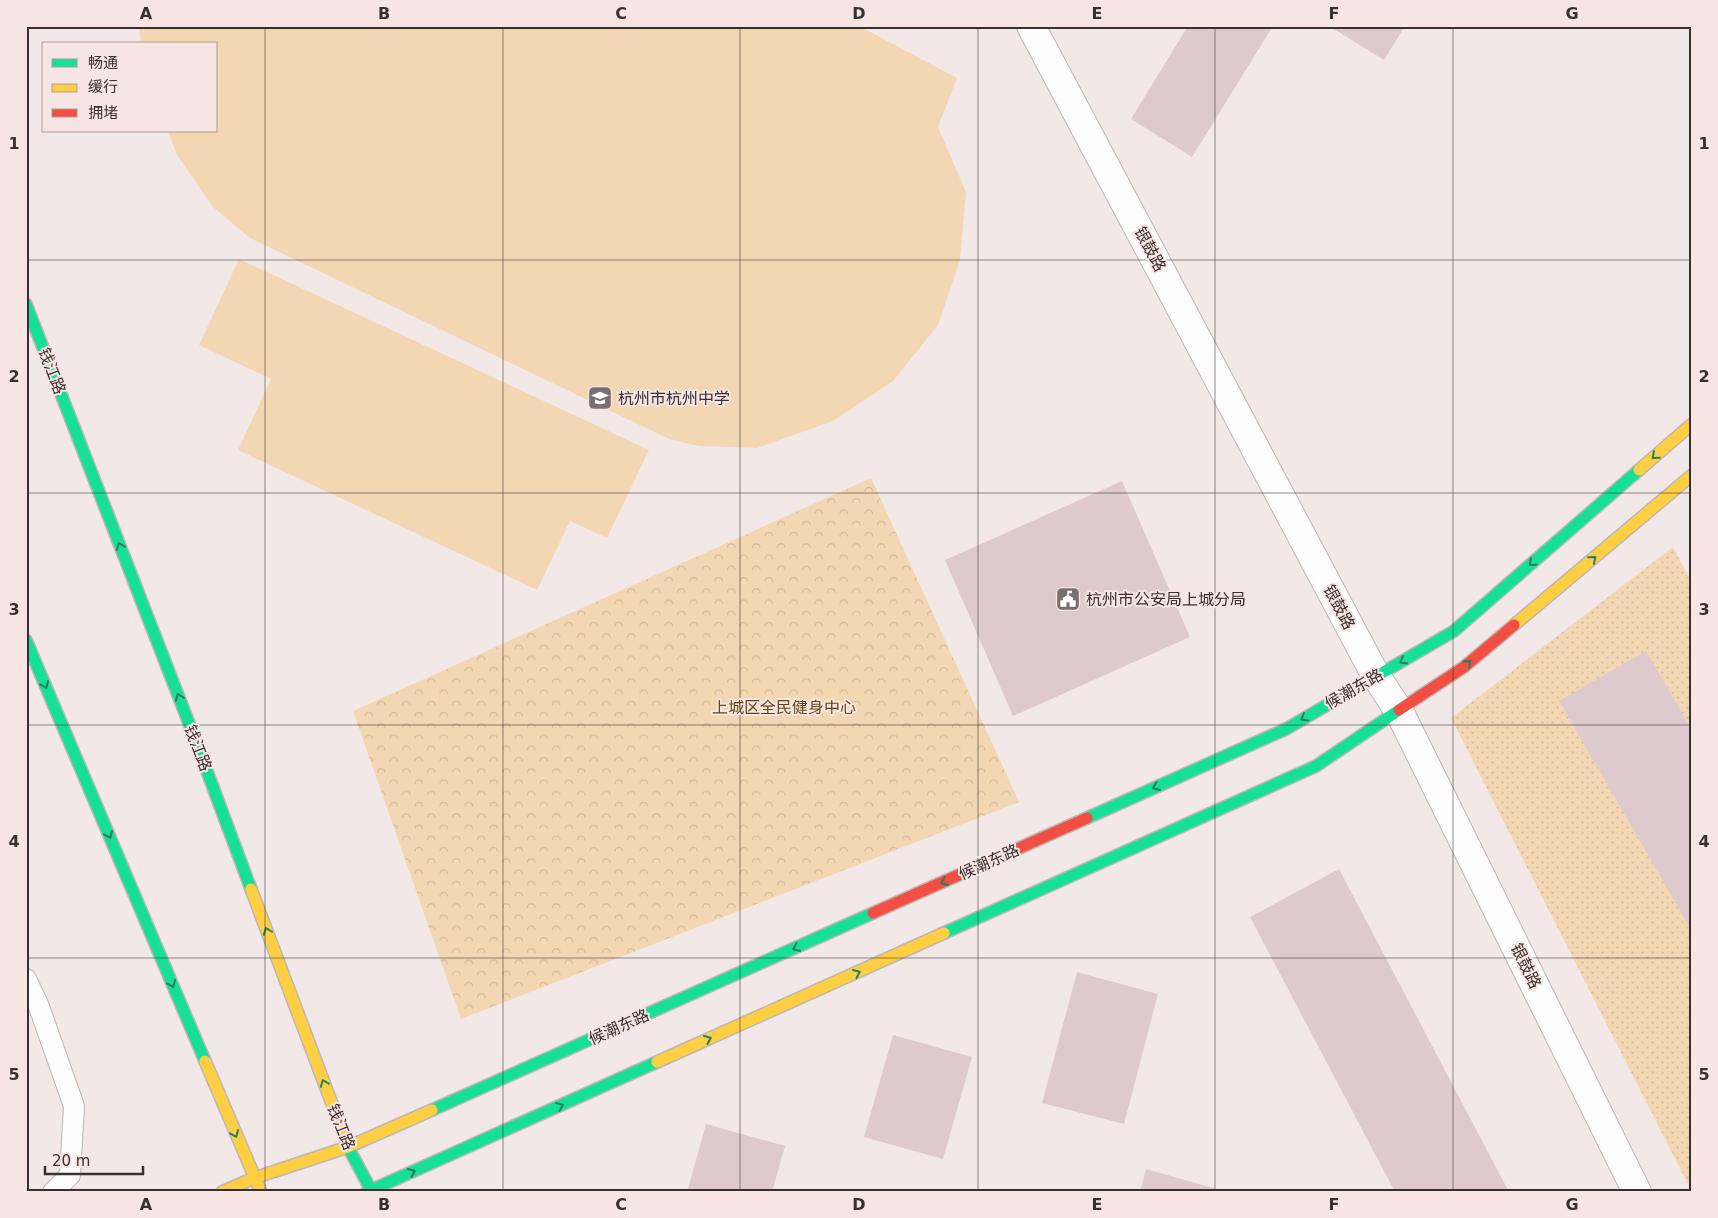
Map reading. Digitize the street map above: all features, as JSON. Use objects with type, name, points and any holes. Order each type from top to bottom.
[{"type":"street","name":"银鼓路","points":[[1032,26],[1376,676],[1400,710],[1638,1192]]},
{"type":"street","name":"钱江路","points":[[26,304],[192,731],[348,1147],[370,1191]]},
{"type":"street","name":"候潮东路","points":[[222,1192],[254,1178],[348,1147],[1286,728],[1454,631],[1692,424]]},
{"type":"street","points":[[370,1191],[1316,766],[1464,667],[1692,475]]},
{"type":"street","points":[[26,640],[260,1192]]},
{"type":"lane","points":[[26,979],[38,1004],[74,1106],[70,1175],[53,1192]]},
{"type":"green space","points":[[139,26],[859,26],[957,78],[938,127],[966,192],[960,260],[938,325],[893,381],[833,421],[757,448],[699,446],[669,439],[250,238],[213,207],[177,155],[168,132],[218,132],[218,42],[141,42]]},
{"type":"green space","points":[[239,259],[649,450],[607,538],[570,521],[537,590],[238,450],[271,379],[199,345]]},
{"type":"green space","name":"上城区全民健身中心","points":[[871,478],[1019,802],[461,1019],[353,711]]},
{"type":"green space","points":[[1673,547],[1692,583],[1692,1192],[1451,718]]},
{"type":"building","points":[[1188,26],[1273,26],[1192,157],[1131,119]]},
{"type":"building","points":[[1329,26],[1405,26],[1384,60]]},
{"type":"building","name":"杭州市公安局上城分局","points":[[1122,481],[1190,637],[1013,716],[945,560]]},
{"type":"building","points":[[1646,651],[1692,730],[1692,931],[1559,701]]},
{"type":"building","points":[[1339,869],[1509,1192],[1395,1192],[1250,917]]},
{"type":"building","points":[[1077,972],[1158,994],[1124,1124],[1042,1103]]},
{"type":"building","points":[[893,1035],[972,1057],[943,1159],[864,1137]]},
{"type":"building","points":[[706,1124],[785,1146],[772,1192],[687,1192]]},
{"type":"building","points":[[1146,1169],[1224,1191],[1224,1192],[1140,1192]]},
{"type":"traffic: fast","points":[[26,304],[192,731],[251,889]]},
{"type":"traffic: fast","points":[[1087,818],[1286,729],[1454,631],[1639,470]]},
{"type":"traffic: fast","points":[[26,640],[205,1061]]},
{"type":"traffic: fast","points":[[944,933],[1316,766],[1399,710]]},
{"type":"traffic: fast","points":[[432,1110],[873,913]]},
{"type":"traffic: fast","points":[[367,1192],[657,1062]]},
{"type":"traffic: fast","points":[[343,1133],[348,1147],[372,1192]]},
{"type":"traffic: slow","points":[[1639,470],[1692,424]]},
{"type":"traffic: slow","points":[[1514,625],[1692,475]]},
{"type":"traffic: slow","points":[[251,889],[343,1133]]},
{"type":"traffic: slow","points":[[657,1062],[944,933]]},
{"type":"traffic: slow","points":[[205,1061],[261,1192]]},
{"type":"traffic: slow","points":[[222,1192],[254,1178],[348,1147],[432,1110]]},
{"type":"traffic: jam","points":[[1399,710],[1464,667],[1514,625]]},
{"type":"traffic: jam","points":[[873,913],[1087,818]]},
{"type":"place","name":"杭州市杭州中学","points":[[600,398]]},
{"type":"place","name":"杭州市公安局上城分局","points":[[1068,599]]}]
